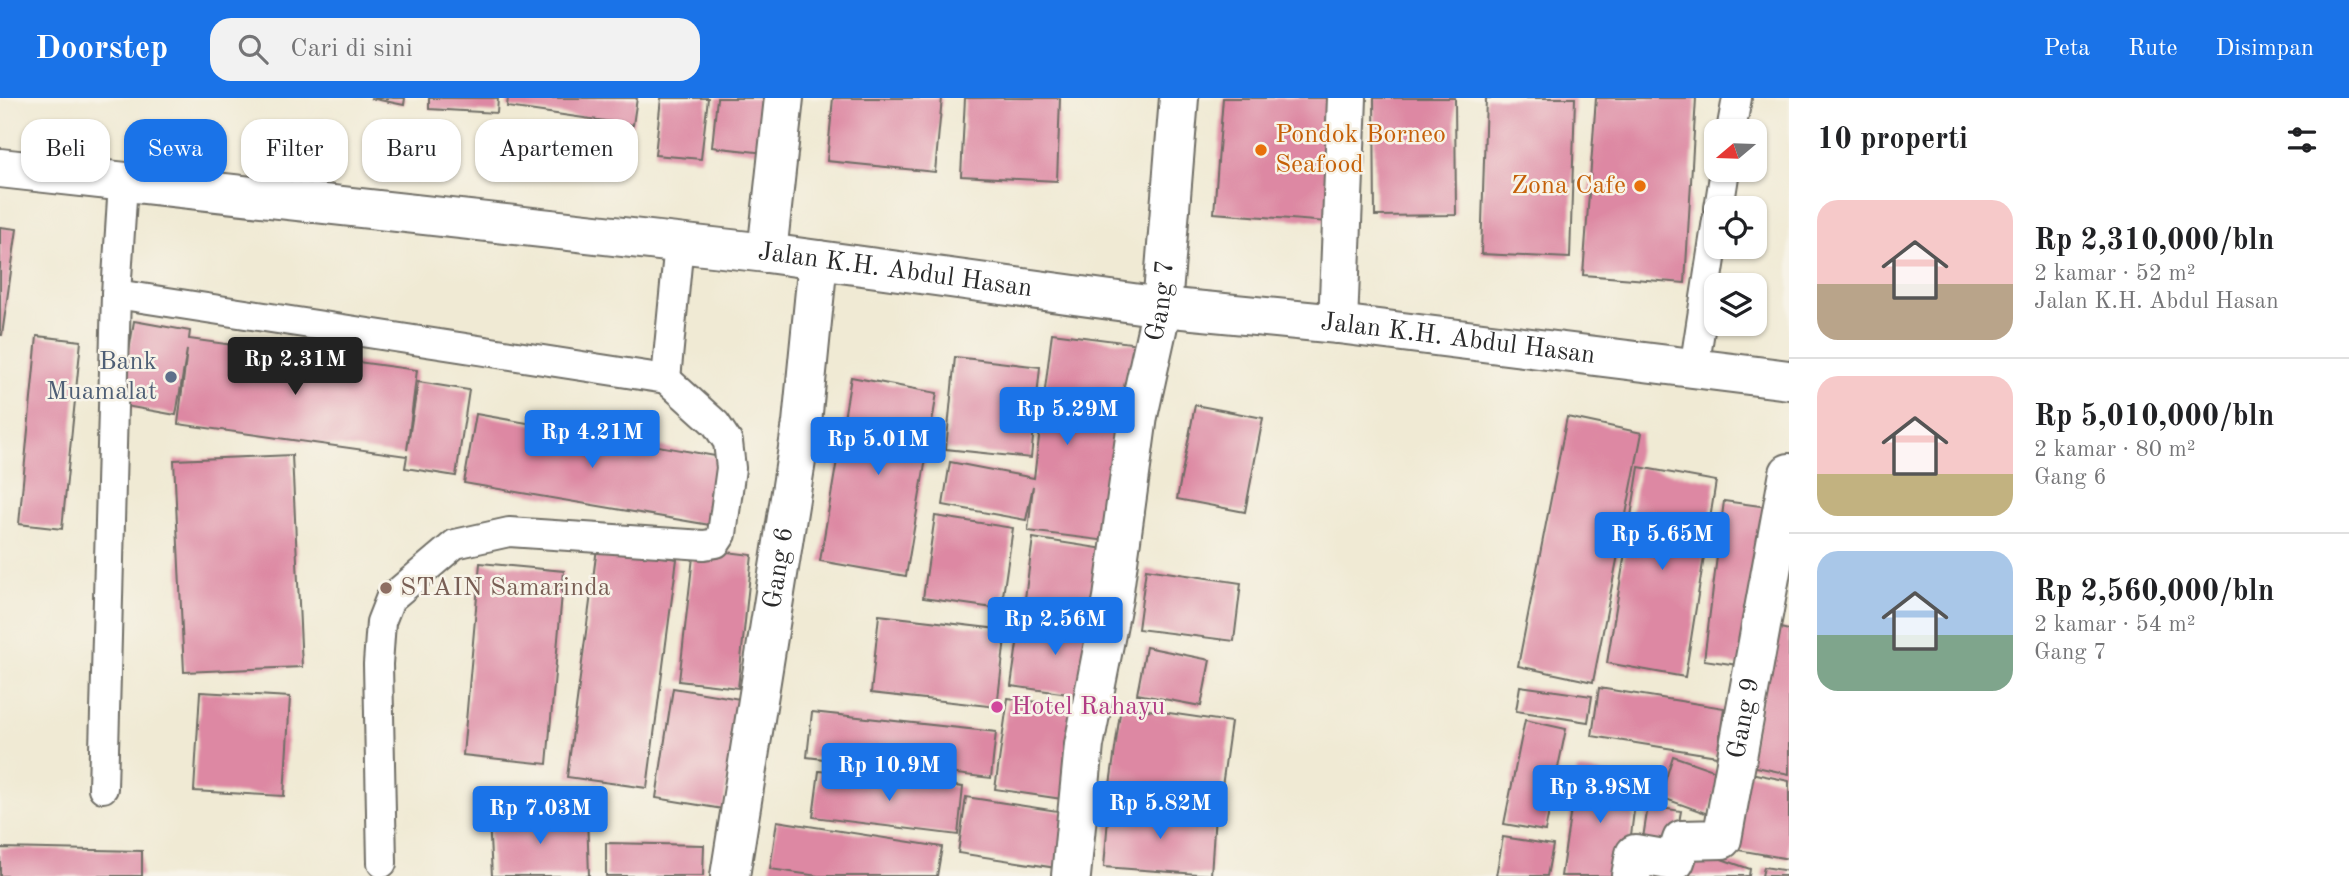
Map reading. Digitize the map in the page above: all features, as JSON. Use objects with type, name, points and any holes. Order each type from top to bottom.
[{"type":"street","points":[[767,253],[784,98]]},
{"type":"street","name":"Gang 7","points":[[1071,876],[1084,745],[1112,598],[1138,416],[1162,307],[1179,98]]},
{"type":"street","points":[[1338,324],[1347,98]]},
{"type":"street","name":"Jalan K.H. Abdul Hasan","points":[[0,168],[767,253],[1162,307],[1338,324],[1789,380]]},
{"type":"street","name":"Gang 6","points":[[730,876],[802,423],[818,260]]},
{"type":"street","name":"Gang 9","points":[[1631,876],[1635,854],[1675,861],[1682,840],[1722,839],[1789,473]]},
{"type":"lane","points":[[1733,119],[1737,98]]},
{"type":"lane","points":[[103,788],[116,294],[123,183]]},
{"type":"lane","points":[[666,379],[680,243]]},
{"type":"lane","points":[[1694,369],[1711,259]]},
{"type":"lane","points":[[116,294],[666,379],[716,424],[728,442],[731,468],[722,534],[716,542],[704,545],[509,532],[455,544],[390,599],[381,622],[378,664],[382,863]]},
{"type":"building","points":[[370,98],[405,98],[404,105]]},
{"type":"building","points":[[429,98],[498,98],[497,113],[429,109]]},
{"type":"building","points":[[508,98],[637,98],[634,119],[591,119],[507,107]]},
{"type":"building","points":[[661,98],[708,98],[701,159],[655,155]]},
{"type":"building","points":[[717,98],[771,98],[765,153],[712,147]]},
{"type":"building","points":[[833,98],[942,98],[935,172],[827,161]]},
{"type":"building","points":[[965,98],[1060,98],[1057,181],[961,176]]},
{"type":"building","points":[[1223,98],[1337,98],[1327,222],[1214,213]]},
{"type":"building","points":[[1374,98],[1455,98],[1456,215],[1375,216]]},
{"type":"building","points":[[1486,98],[1575,98],[1570,258],[1481,254]]},
{"type":"building","name":"Zona Cafe","points":[[1596,98],[1696,98],[1685,283],[1583,275]]},
{"type":"building","points":[[0,227],[17,229],[2,335],[0,335]]},
{"type":"building","points":[[134,321],[190,331],[189,339],[417,370],[407,450],[418,382],[469,390],[456,476],[405,468],[407,456],[178,424],[187,350],[176,415],[120,405]]},
{"type":"building","points":[[1052,333],[1139,344],[1115,542],[1028,531],[1033,486],[1026,520],[943,505],[950,462],[1034,478]]},
{"type":"building","points":[[37,336],[81,341],[62,529],[19,524]]},
{"type":"building","points":[[955,357],[1040,367],[1031,458],[946,449]]},
{"type":"building","points":[[851,377],[937,393],[906,576],[820,561]]},
{"type":"building","points":[[1195,405],[1263,418],[1245,512],[1177,499]]},
{"type":"building","points":[[476,414],[721,457],[710,525],[464,483]]},
{"type":"building","points":[[1567,417],[1642,433],[1593,682],[1518,666]]},
{"type":"building","points":[[292,455],[302,667],[184,672],[174,460]]},
{"type":"building","points":[[1639,467],[1716,481],[1685,677],[1607,663]]},
{"type":"building","points":[[1724,501],[1775,508],[1751,667],[1704,660]]},
{"type":"building","points":[[935,516],[1013,528],[1001,609],[923,598]]},
{"type":"building","points":[[1033,538],[1111,550],[1102,617],[1024,606]]},
{"type":"building","points":[[597,548],[677,559],[647,788],[567,777]]},
{"type":"building","points":[[694,548],[752,555],[738,688],[679,681]]},
{"type":"building","points":[[480,563],[564,571],[547,764],[463,755]]},
{"type":"building","points":[[1146,569],[1241,583],[1234,641],[1138,629]]},
{"type":"building","points":[[879,615],[1006,630],[997,707],[871,693]]},
{"type":"building","points":[[1021,616],[1100,628],[1090,697],[1011,686]]},
{"type":"building","points":[[1776,627],[1789,630],[1789,774],[1747,765]]},
{"type":"building","points":[[1146,647],[1210,660],[1201,706],[1137,694]]},
{"type":"building","points":[[1520,686],[1592,696],[1588,722],[1516,711]]},
{"type":"building","points":[[673,688],[740,699],[723,809],[656,798]]},
{"type":"building","points":[[1599,688],[1724,708],[1717,756],[1592,736]]},
{"type":"building","points":[[200,692],[290,697],[284,796],[194,791]]},
{"type":"building","points":[[1008,698],[1082,708],[1069,800],[995,789]]},
{"type":"building","points":[[1121,706],[1231,722],[1219,808],[1109,792]]},
{"type":"building","points":[[812,712],[996,732],[991,778],[807,757]]},
{"type":"building","points":[[1525,720],[1566,729],[1545,831],[1504,824]]},
{"type":"building","points":[[1673,756],[1722,773],[1708,814],[1660,797]]},
{"type":"building","points":[[1577,769],[1638,778],[1626,876],[1561,876]]},
{"type":"building","points":[[819,771],[963,787],[958,835],[813,817]]},
{"type":"building","points":[[1741,771],[1789,781],[1789,859],[1727,848]]},
{"type":"building","points":[[966,797],[1071,813],[1063,869],[958,853]]},
{"type":"building","points":[[1109,806],[1215,814],[1211,875],[1104,867]]},
{"type":"building","points":[[1648,806],[1681,811],[1673,857],[1641,851]]},
{"type":"building","points":[[587,815],[589,876],[492,876],[489,819]]},
{"type":"building","points":[[777,821],[942,847],[937,876],[818,876],[770,869]]},
{"type":"building","points":[[1503,837],[1553,845],[1547,876],[1496,876]]},
{"type":"building","points":[[606,843],[704,845],[703,876],[606,876]]},
{"type":"building","points":[[1684,846],[1750,869],[1749,876],[1678,876]]},
{"type":"building","points":[[0,848],[142,851],[142,876],[0,876]]},
{"type":"building","points":[[1764,867],[1789,871],[1789,876],[1762,876]]},
{"type":"place","name":"Pondok Borneo Seafood","points":[[1261,150]]},
{"type":"place","name":"Zona Cafe","points":[[1640,186]]},
{"type":"place","name":"Bank Muamalat","points":[[171,377]]},
{"type":"place","name":"STAIN Samarinda","points":[[386,588]]},
{"type":"place","name":"Hotel Rahayu","points":[[997,707]]}]
